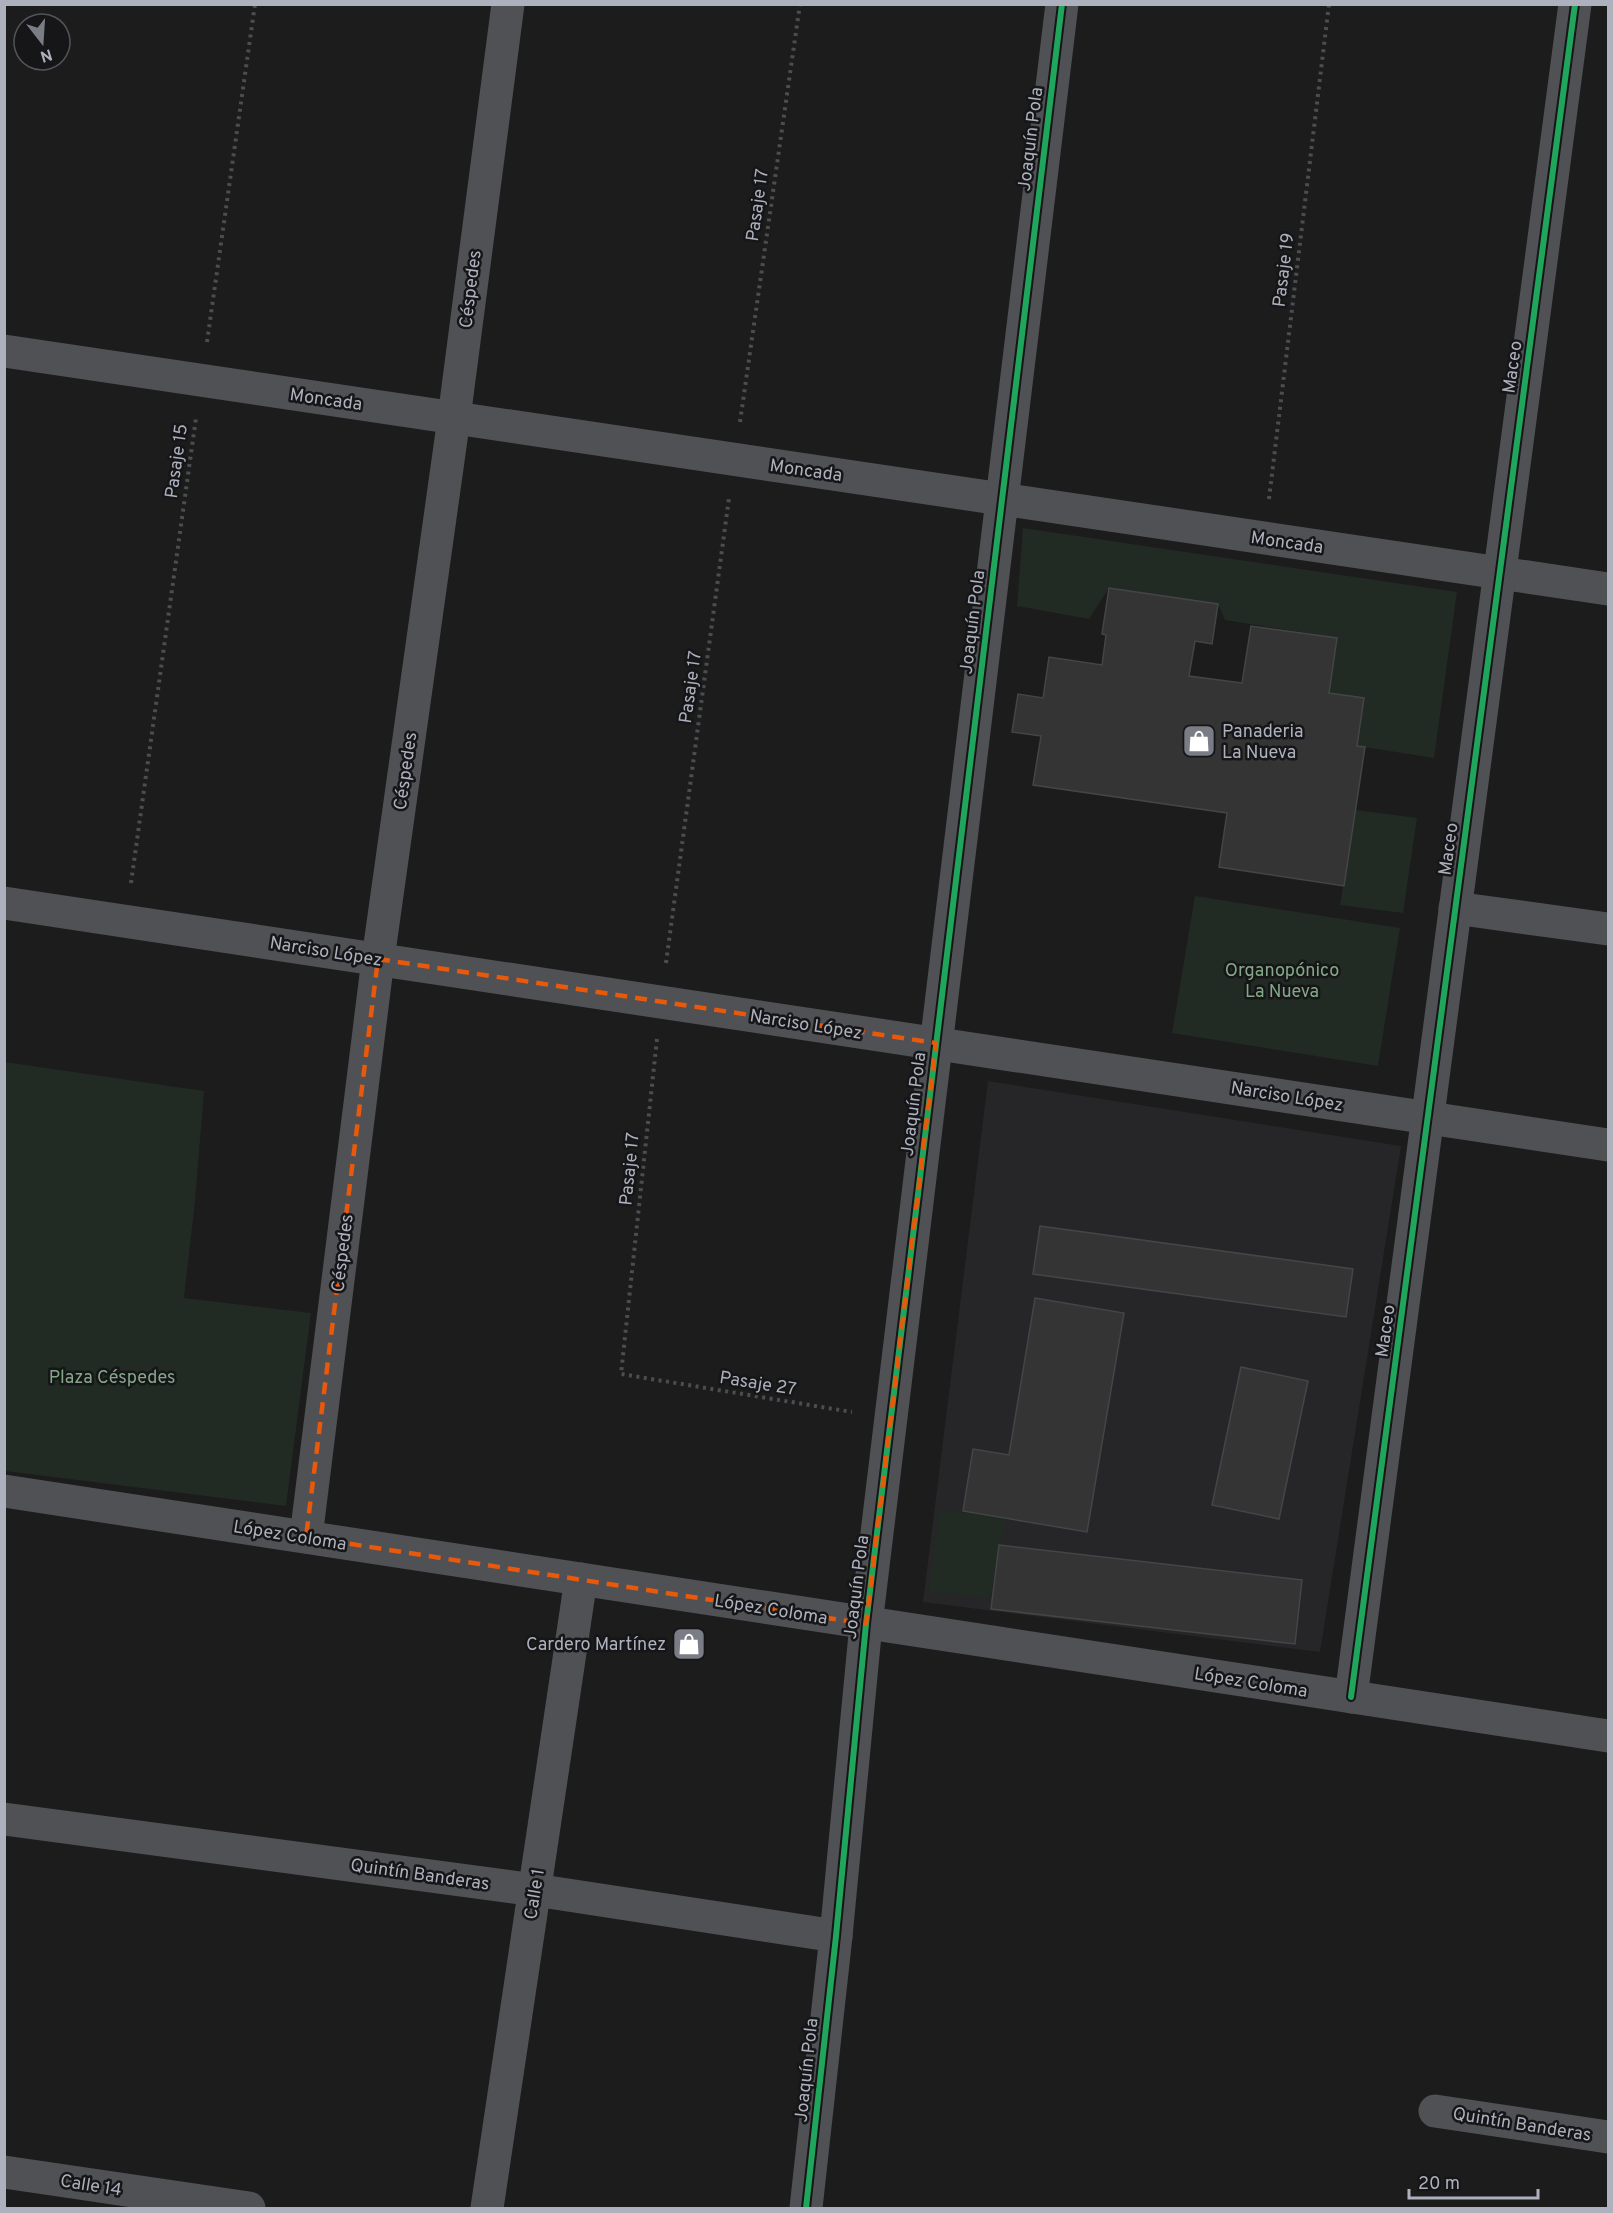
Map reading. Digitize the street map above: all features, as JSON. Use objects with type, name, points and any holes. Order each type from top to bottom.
[{"type":"street","name":"Céspedes","points":[[306,1537],[378,959],[454,418],[508,4]]},
{"type":"street","name":"Joaquín Pola","points":[[806,2208],[836,1936],[866,1624],[1062,4]]},
{"type":"street","name":"Maceo","points":[[1351,1697],[1575,4]]},
{"type":"street","name":"Moncada","points":[[4,351],[1608,589]]},
{"type":"street","name":"Narciso López","points":[[4,903],[1608,1145]]},
{"type":"street","points":[[1455,908],[1608,929]]},
{"type":"street","name":"López Coloma","points":[[4,1491],[1608,1736]]},
{"type":"street","name":"Calle 1","points":[[487,2208],[581,1579]]},
{"type":"street","name":"Quintín Banderas","points":[[4,1819],[535,1890],[836,1936]]},
{"type":"street","name":"Quintín Banderas","points":[[1435,2111],[1608,2137]]},
{"type":"street","name":"Calle 14","points":[[4,2172],[249,2208]]},
{"type":"highlighted area","points":[[378,959],[936,1043],[866,1624],[306,1537]]},
{"type":"shaded area","points":[[988,1081],[1401,1146],[1320,1652],[923,1602]]},
{"type":"green space","points":[[1023,528],[1457,592],[1434,758],[1357,746],[1364,698],[1329,693],[1337,638],[1225,620],[1218,604],[1109,588],[1089,619],[1017,606]]},
{"type":"green space","points":[[1356,810],[1417,818],[1403,913],[1340,905]]},
{"type":"green space","name":"Organopónico La Nueva","points":[[1195,896],[1400,928],[1378,1066],[1172,1033]]},
{"type":"green space","name":"Plaza Céspedes","points":[[5,1062],[204,1091],[184,1298],[311,1313],[286,1506],[5,1471]]},
{"type":"green space","points":[[940,1510],[1006,1518],[990,1598],[929,1592]]},
{"type":"building","name":"Panaderia La Nueva","points":[[1109,588],[1218,604],[1212,644],[1195,641],[1189,676],[1242,683],[1251,626],[1337,638],[1329,693],[1364,698],[1357,746],[1365,747],[1344,886],[1219,867],[1227,813],[1033,785],[1041,736],[1012,732],[1018,694],[1043,698],[1049,657],[1102,665],[1106,635],[1102,634]]},
{"type":"building","points":[[1040,1226],[1353,1269],[1346,1317],[1033,1274]]},
{"type":"building","points":[[1035,1298],[1124,1313],[1087,1532],[963,1511],[973,1449],[1009,1455]]},
{"type":"building","points":[[1241,1367],[1308,1381],[1279,1519],[1212,1505]]},
{"type":"building","points":[[999,1545],[1302,1580],[1295,1644],[991,1609]]},
{"type":"cycle path","points":[[806,2208],[836,1936],[866,1624],[1062,4]]},
{"type":"cycle path","points":[[1351,1697],[1575,4]]},
{"type":"place","name":"Panaderia La Nueva","points":[[1199,741]]},
{"type":"place","name":"Cardero Martínez","points":[[689,1644]]}]
